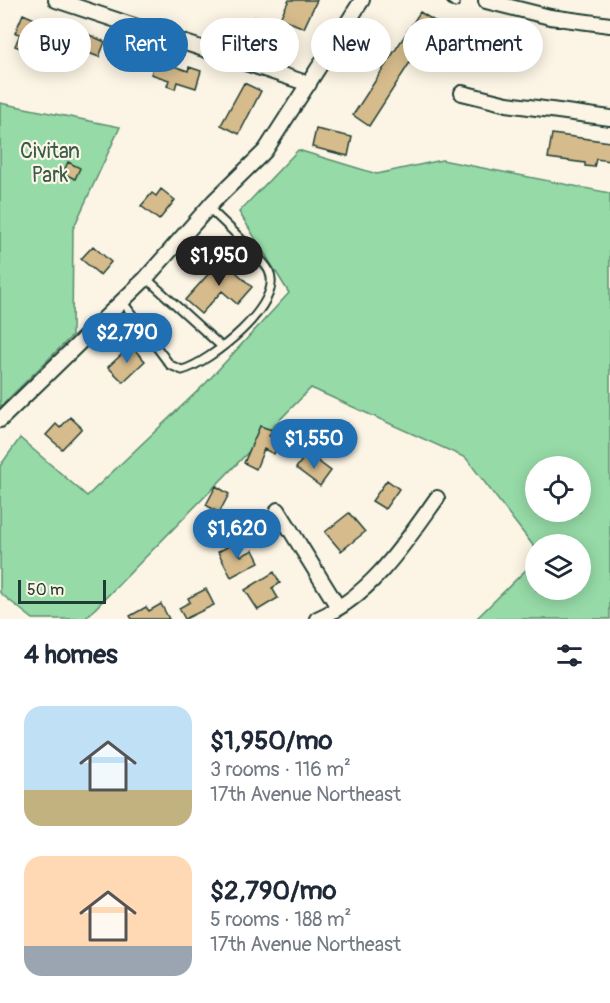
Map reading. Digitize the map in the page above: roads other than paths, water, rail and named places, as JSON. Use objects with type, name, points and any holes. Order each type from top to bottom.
[{"type":"street","points":[[56,0],[309,84]]},
{"type":"street","points":[[0,420],[146,278],[209,208],[265,151],[362,0]]},
{"type":"street","points":[[486,1],[550,17],[610,25]]},
{"type":"street","points":[[462,93],[507,104],[610,118]]},
{"type":"street","points":[[317,619],[338,607],[380,573],[437,498]]},
{"type":"street","points":[[278,510],[338,607]]},
{"type":"lane","points":[[123,301],[163,357],[182,370],[194,367],[210,358],[268,300],[271,286],[269,271],[209,208]]},
{"type":"lane","points":[[146,278],[222,347]]},
{"type":"park label","name":"Civitan Park","points":[[50,163]]}]
